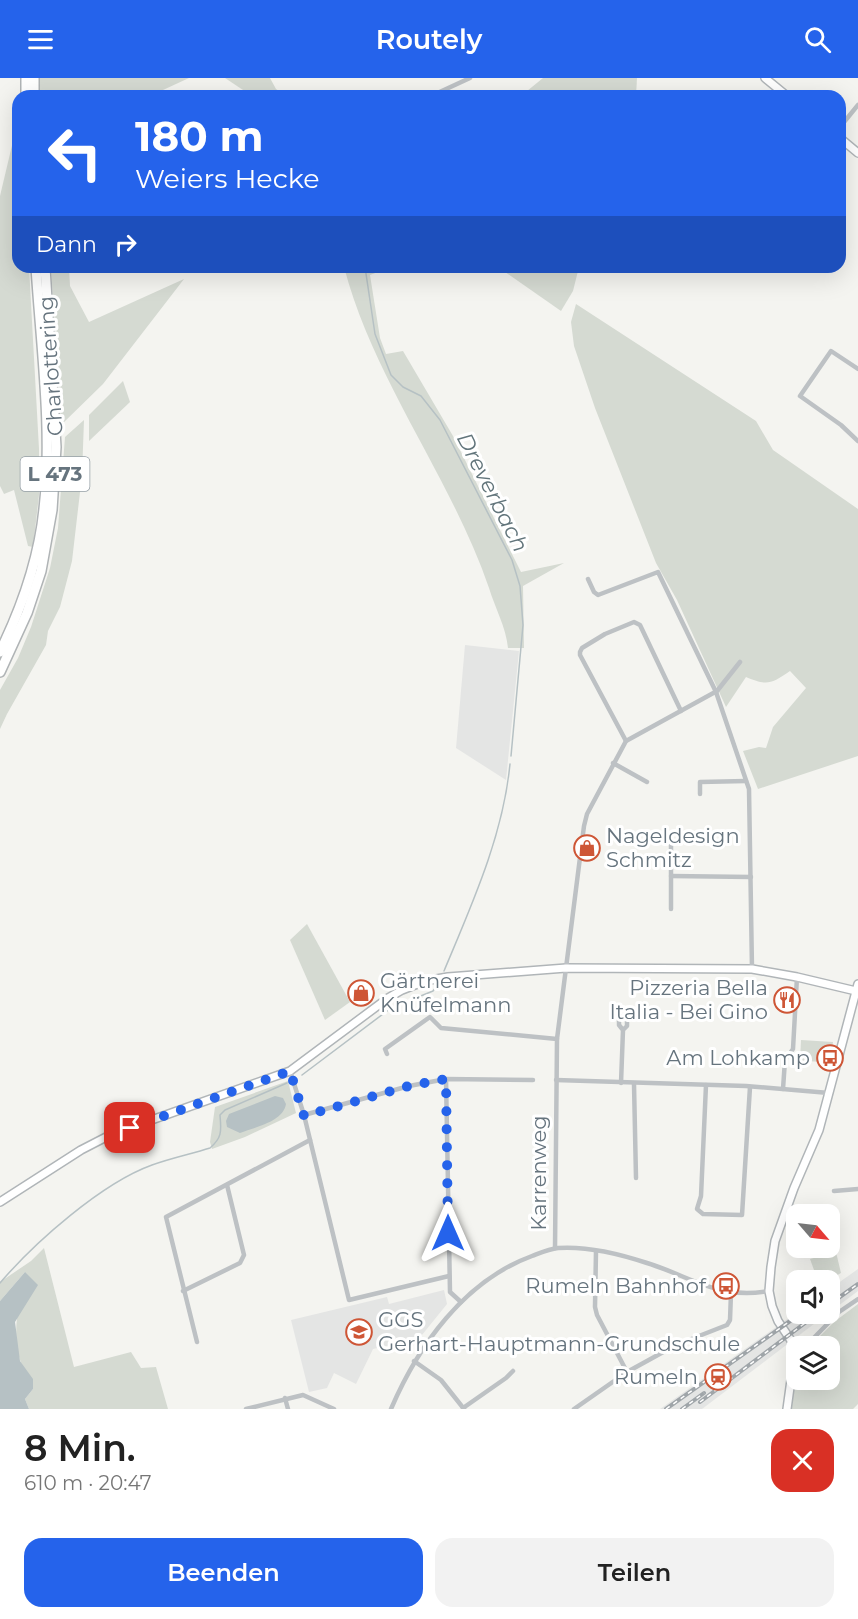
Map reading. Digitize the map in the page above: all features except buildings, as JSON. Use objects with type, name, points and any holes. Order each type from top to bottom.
[{"type":"highway","name":"Charlottering","points":[[0,652],[20,609],[32,571],[44,509],[47,443],[36,273]]},
{"type":"highway","name":"Charlottering","points":[[0,672],[27,613],[41,571],[52,510],[56,447],[45,273]]},
{"type":"street","points":[[450,89],[470,78]]},
{"type":"street","points":[[765,78],[780,90]]},
{"type":"street","points":[[846,120],[858,105]]},
{"type":"street","points":[[846,143],[858,153]]},
{"type":"street","points":[[858,369],[831,351],[800,396],[841,425],[858,441]]},
{"type":"street","points":[[588,579],[594,592],[598,595],[658,572],[716,692],[746,781],[750,802],[752,969]]},
{"type":"street","points":[[681,711],[637,622],[605,634],[582,648],[580,655],[626,741],[716,692],[740,662]]},
{"type":"street","name":"Karrenweg","points":[[391,1409],[414,1361],[461,1302],[474,1290],[520,1260],[555,1248],[557,1039],[584,826],[592,804],[626,741]]},
{"type":"street","points":[[613,763],[647,782]]},
{"type":"street","points":[[700,794],[700,782],[746,781]]},
{"type":"street","points":[[671,843],[671,909]]},
{"type":"street","points":[[671,876],[752,877]]},
{"type":"street","points":[[0,1203],[81,1150],[112,1134],[290,1071],[371,1010],[402,990],[425,981],[448,977],[566,968],[752,969],[858,989],[819,1130],[794,1188],[776,1241],[769,1292],[778,1321],[788,1336]]},
{"type":"street","points":[[783,1089],[785,1060],[793,1049],[797,977]]},
{"type":"street","points":[[387,1054],[385,1049],[430,1017],[441,1028],[557,1039]]},
{"type":"street","points":[[621,1083],[623,1030]]},
{"type":"street","points":[[290,1071],[304,1116],[349,1300],[449,1276]]},
{"type":"street","points":[[304,1116],[409,1086],[446,1079],[533,1080]]},
{"type":"street","points":[[446,1079],[450,1292],[461,1302]]},
{"type":"street","points":[[556,1080],[750,1087],[829,1093]]},
{"type":"street","points":[[634,1084],[636,1178]]},
{"type":"street","points":[[706,1085],[701,1196],[697,1209],[703,1214],[742,1215],[750,1087]]},
{"type":"street","points":[[197,1342],[166,1218],[310,1140]]},
{"type":"street","points":[[183,1291],[240,1263],[243,1259],[244,1255],[227,1185]]},
{"type":"street","points":[[834,1191],[858,1189]]},
{"type":"street","points":[[555,1248],[596,1251],[644,1262],[708,1288],[731,1293],[769,1292]]},
{"type":"street","points":[[596,1251],[595,1307],[597,1315],[627,1371]]},
{"type":"street","points":[[574,1409],[627,1371],[676,1345],[727,1325],[730,1320],[731,1293]]},
{"type":"street","points":[[815,1336],[838,1312],[858,1299]]},
{"type":"street","points":[[414,1361],[441,1380],[464,1408],[513,1371]]},
{"type":"street","points":[[787,1409],[790,1390]]},
{"type":"street","points":[[246,1409],[303,1395],[334,1409]]},
{"type":"street","points":[[285,1398],[288,1409]]},
{"type":"shaded area","points":[[39,78],[189,78],[163,90],[39,90]]},
{"type":"shaded area","points":[[225,78],[270,78],[277,90],[243,90]]},
{"type":"shaded area","points":[[543,78],[637,78],[636,90],[528,90]]},
{"type":"shaded area","points":[[12,145],[12,273],[29,273],[39,449],[39,495],[33,547],[28,546],[14,490],[4,494],[0,486],[0,196]]},
{"type":"shaded area","points":[[51,273],[69,273],[70,286],[89,322],[184,279],[103,384],[61,425]]},
{"type":"shaded area","points":[[346,273],[375,273],[370,275],[380,338],[386,354],[403,351],[453,436],[521,572],[564,563],[523,586],[524,648],[508,648],[503,625],[473,547],[455,507],[393,389],[357,309]]},
{"type":"shaded area","points":[[507,273],[578,273],[573,291],[561,311]]},
{"type":"shaded area","points":[[576,304],[756,421],[773,450],[858,509],[858,756],[758,789],[743,751],[759,747],[766,748],[773,727],[806,688],[790,671],[769,682],[759,682],[746,677],[726,707],[677,600],[656,563],[595,408],[574,346],[571,322]]},
{"type":"shaded area","points":[[123,381],[130,402],[89,441],[89,415]]},
{"type":"shaded area","points":[[84,420],[82,475],[72,561],[60,607],[48,631],[46,645],[0,729],[0,690],[18,658],[31,627],[50,568],[58,528],[65,437]]},
{"type":"shaded area","points":[[465,645],[519,651],[506,780],[456,748]]},
{"type":"shaded area","points":[[307,924],[350,1002],[325,1020],[290,940]]},
{"type":"shaded area","points":[[801,1040],[833,1042],[829,1062],[800,1061]]},
{"type":"shaded area","points":[[288,1081],[296,1113],[245,1137],[212,1149],[210,1142],[215,1107]]},
{"type":"shaded area","points":[[275,1096],[283,1098],[286,1104],[284,1110],[274,1120],[240,1133],[227,1127],[226,1121],[229,1114]]},
{"type":"shaded area","points":[[44,1248],[74,1367],[131,1352],[141,1368],[156,1367],[168,1409],[29,1409],[25,1399],[33,1389],[33,1383],[20,1360],[16,1338],[17,1316],[25,1272],[0,1301],[0,1282],[31,1261]]},
{"type":"shaded area","points":[[837,1258],[841,1273],[840,1270],[814,1270],[810,1259]]},
{"type":"shaded area","points":[[858,1269],[858,1291],[840,1304],[840,1282]]},
{"type":"shaded area","points":[[25,1272],[38,1285],[15,1322],[20,1361],[33,1379],[33,1389],[25,1399],[29,1409],[0,1409],[0,1301]]},
{"type":"shaded area","name":"GGS Gerhart-Hauptmann-Grundschule","points":[[444,1290],[447,1304],[409,1351],[396,1344],[373,1349],[356,1384],[334,1373],[327,1388],[309,1392],[291,1320],[387,1297],[389,1304]]},
{"type":"shaded area","points":[[858,1304],[858,1404],[853,1409],[790,1409],[794,1390],[840,1390],[840,1336],[820,1336],[832,1324],[840,1324],[840,1318]]},
{"type":"shaded area","points":[[786,1320],[786,1324],[814,1324],[798,1336],[786,1336],[786,1345],[702,1409],[660,1409]]},
{"type":"waterway","name":"Dreverbach","points":[[366,273],[375,334],[391,375],[403,387],[421,396],[440,420],[512,560],[520,586],[523,625],[511,756]]},
{"type":"waterway","name":"Dreverbach","points":[[444,971],[485,869],[501,817],[510,764]]},
{"type":"waterway","name":"Dreverbach","points":[[302,1075],[391,1008],[433,991],[437,986]]},
{"type":"waterway","name":"Dreverbach","points":[[0,1283],[50,1232],[91,1199],[112,1185],[152,1165],[210,1148],[219,1137],[220,1115],[225,1110],[287,1083]]},
{"type":"railway","points":[[840,1297],[858,1284]]},
{"type":"railway","points":[[666,1409],[786,1324]]},
{"type":"railway","points":[[700,1402],[804,1324]]},
{"type":"railway","points":[[682,1409],[704,1393]]},
{"type":"place","name":"Nageldesign Schmitz","points":[[587,848]]},
{"type":"place","name":"Gärtnerei Knüfelmann","points":[[361,993]]},
{"type":"place","name":"Pizzeria Bella Italia - Bei Gino","points":[[787,1000]]},
{"type":"place","name":"Am Lohkamp","points":[[830,1058]]},
{"type":"place","name":"Rumeln Bahnhof","points":[[726,1286]]},
{"type":"place","name":"GGS Gerhart-Hauptmann-Grundschule","points":[[359,1332]]},
{"type":"place","name":"Rumeln","points":[[718,1377]]},
{"type":"route","points":[[130,1128],[290,1071],[304,1116],[409,1086],[446,1079],[448,1233]]}]
